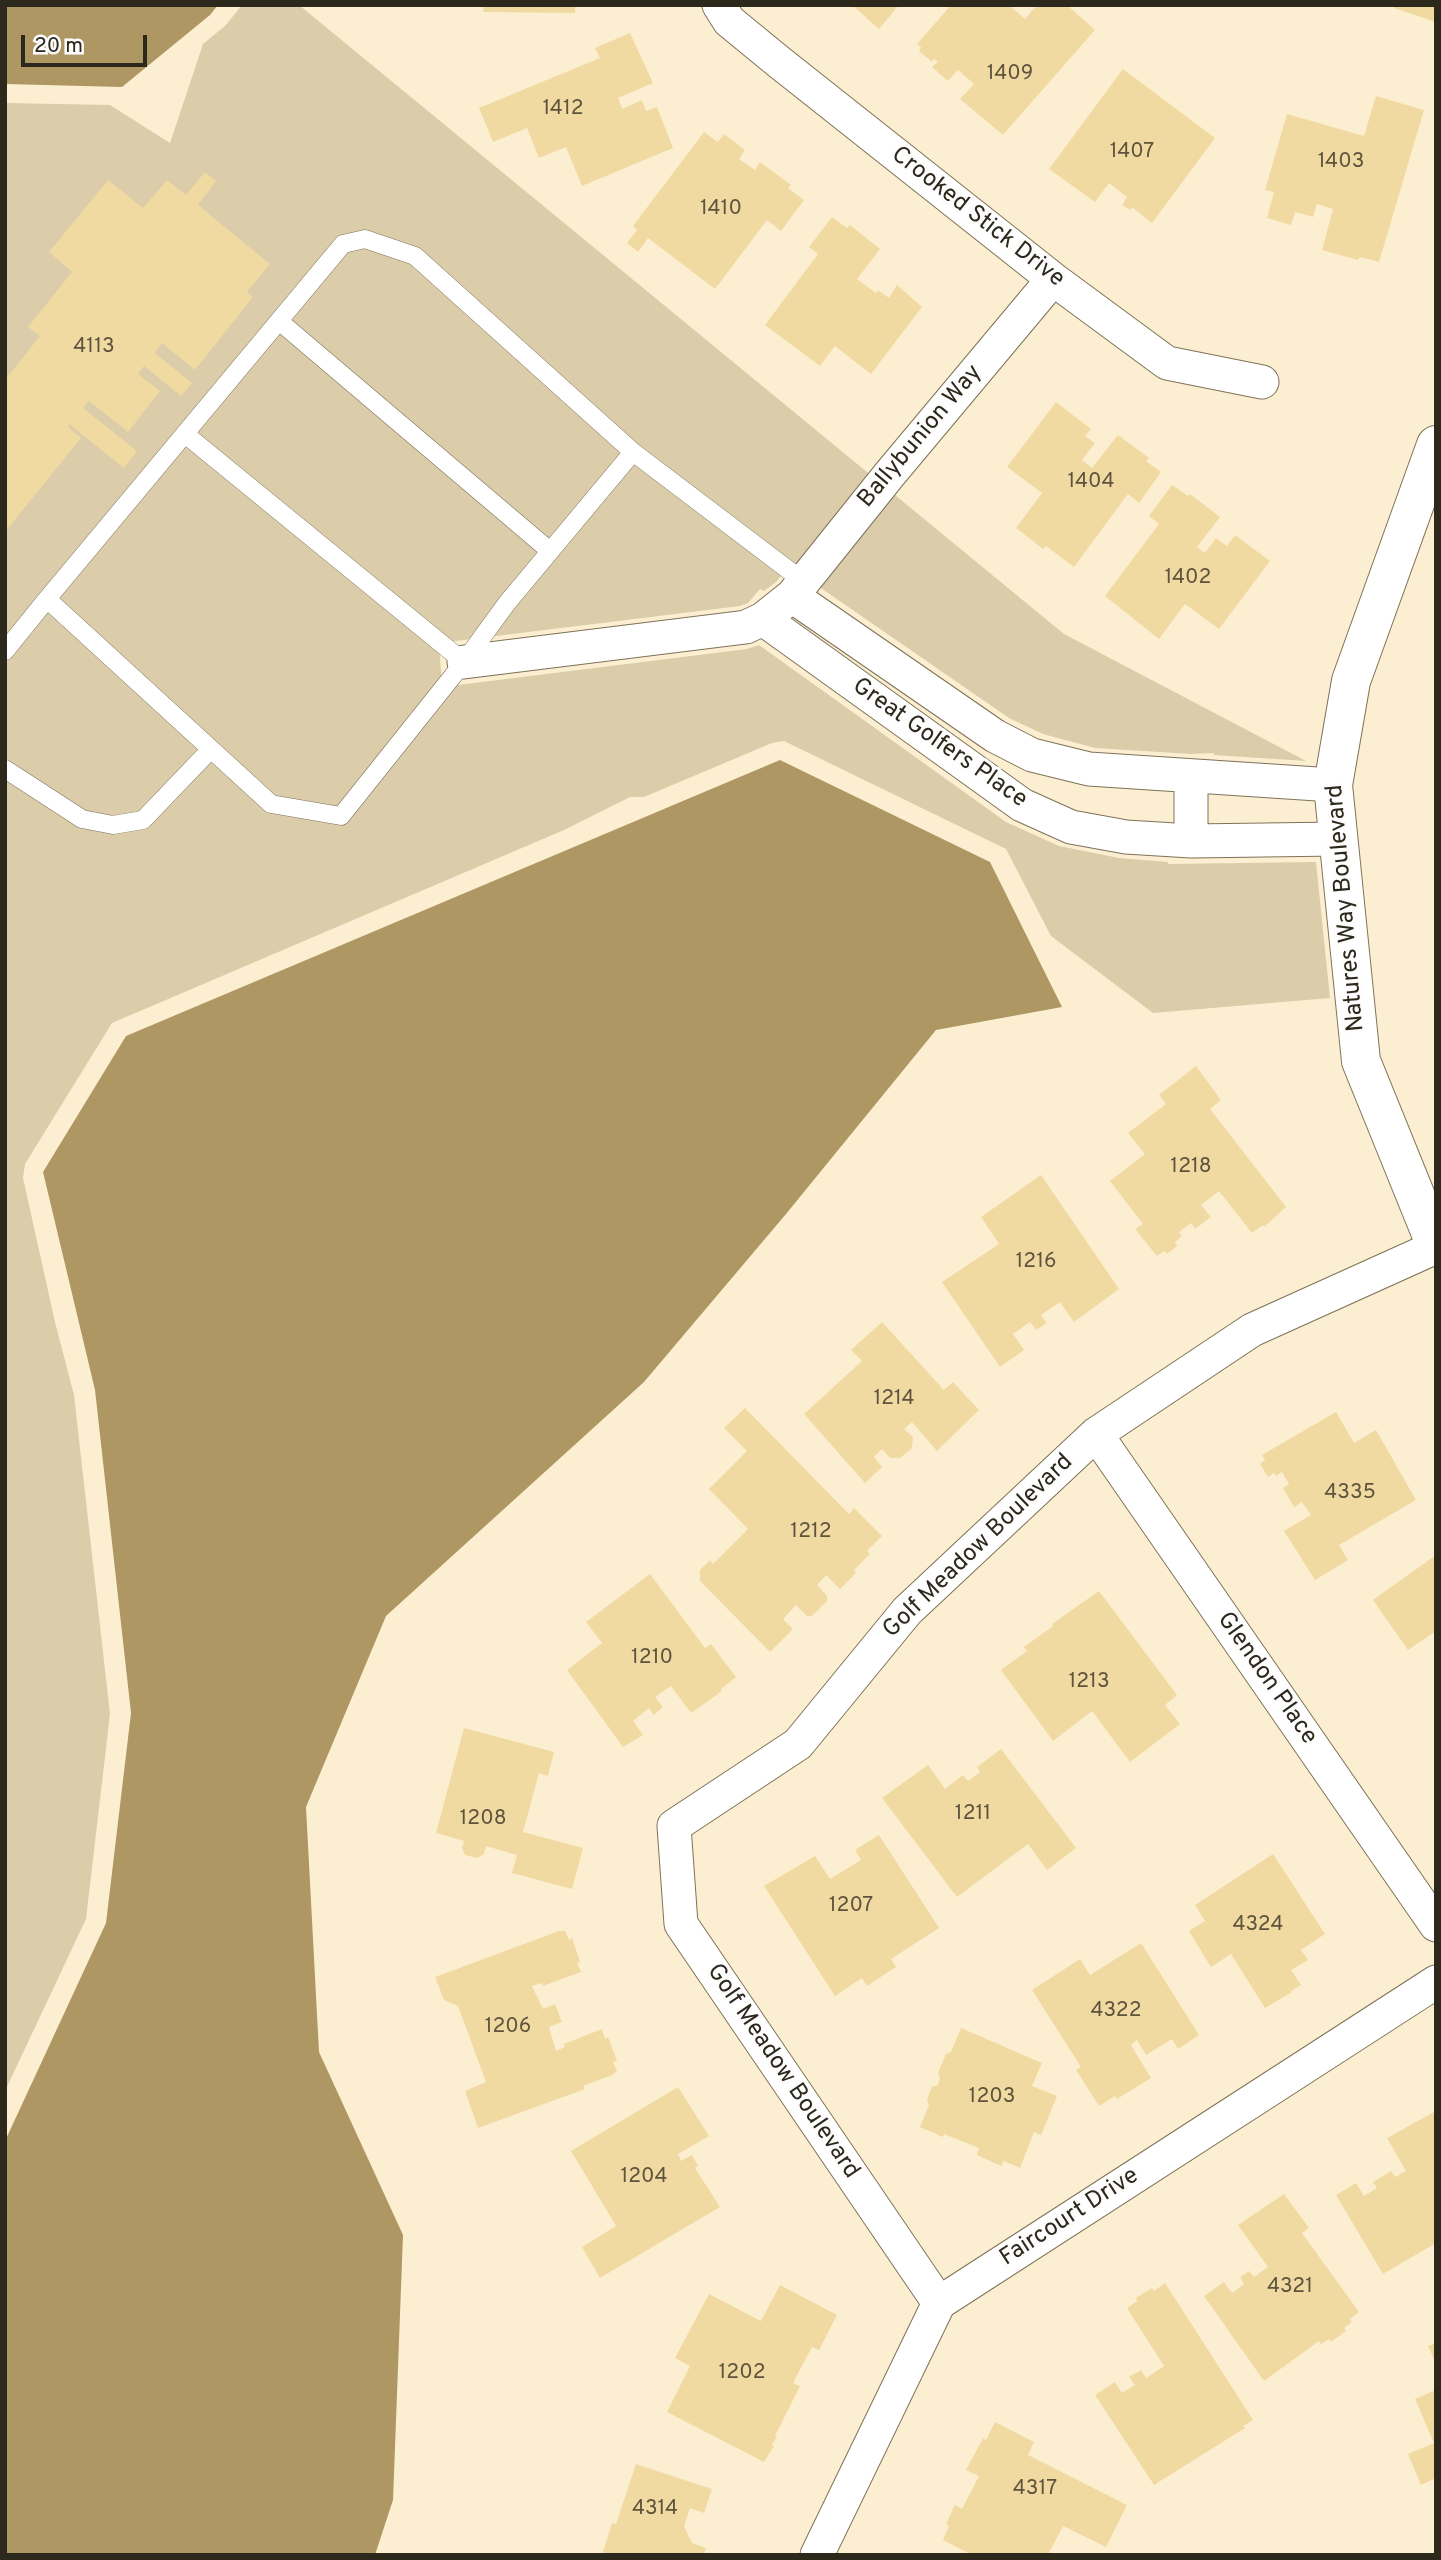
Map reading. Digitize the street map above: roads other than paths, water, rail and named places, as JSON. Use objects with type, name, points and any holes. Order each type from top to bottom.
[{"type":"street","name":"Crooked Stick Drive","points":[[719,5],[729,21],[1053,279],[1167,363],[1262,382]]},
{"type":"street","name":"Ballybunion Way","points":[[798,589],[1053,279]]},
{"type":"street","name":"Natures Way Boulevard","points":[[1436,445],[1351,681],[1333,785],[1361,1061],[1436,1247]]},
{"type":"street","points":[[464,662],[746,627],[763,620],[798,589]]},
{"type":"street","name":"Great Golfers Place","points":[[798,589],[995,736],[1032,755],[1089,769],[1333,785]]},
{"type":"street","name":"Great Golfers Place","points":[[763,620],[1022,805],[1071,827],[1126,837],[1191,841],[1338,839]]},
{"type":"street","points":[[1191,776],[1191,841]]},
{"type":"street","name":"Golf Meadow Boulevard","points":[[939,2303],[681,1924],[674,1826],[798,1744],[908,1611],[1096,1434],[1252,1330],[1436,1247]]},
{"type":"street","name":"Glendon Place","points":[[1096,1434],[1436,1924]]},
{"type":"street","name":"Faircourt Drive","points":[[939,2303],[1436,1982]]},
{"type":"street","points":[[817,2555],[939,2303]]},
{"type":"lane","points":[[5,651],[342,244],[365,239],[415,256],[633,452],[798,589]]},
{"type":"lane","points":[[279,321],[550,551]]},
{"type":"lane","points":[[185,434],[464,662]]},
{"type":"lane","points":[[47,599],[271,804],[341,816],[464,662],[507,603],[633,452]]},
{"type":"lane","points":[[5,769],[82,819],[113,825],[142,820],[211,749]]}]
